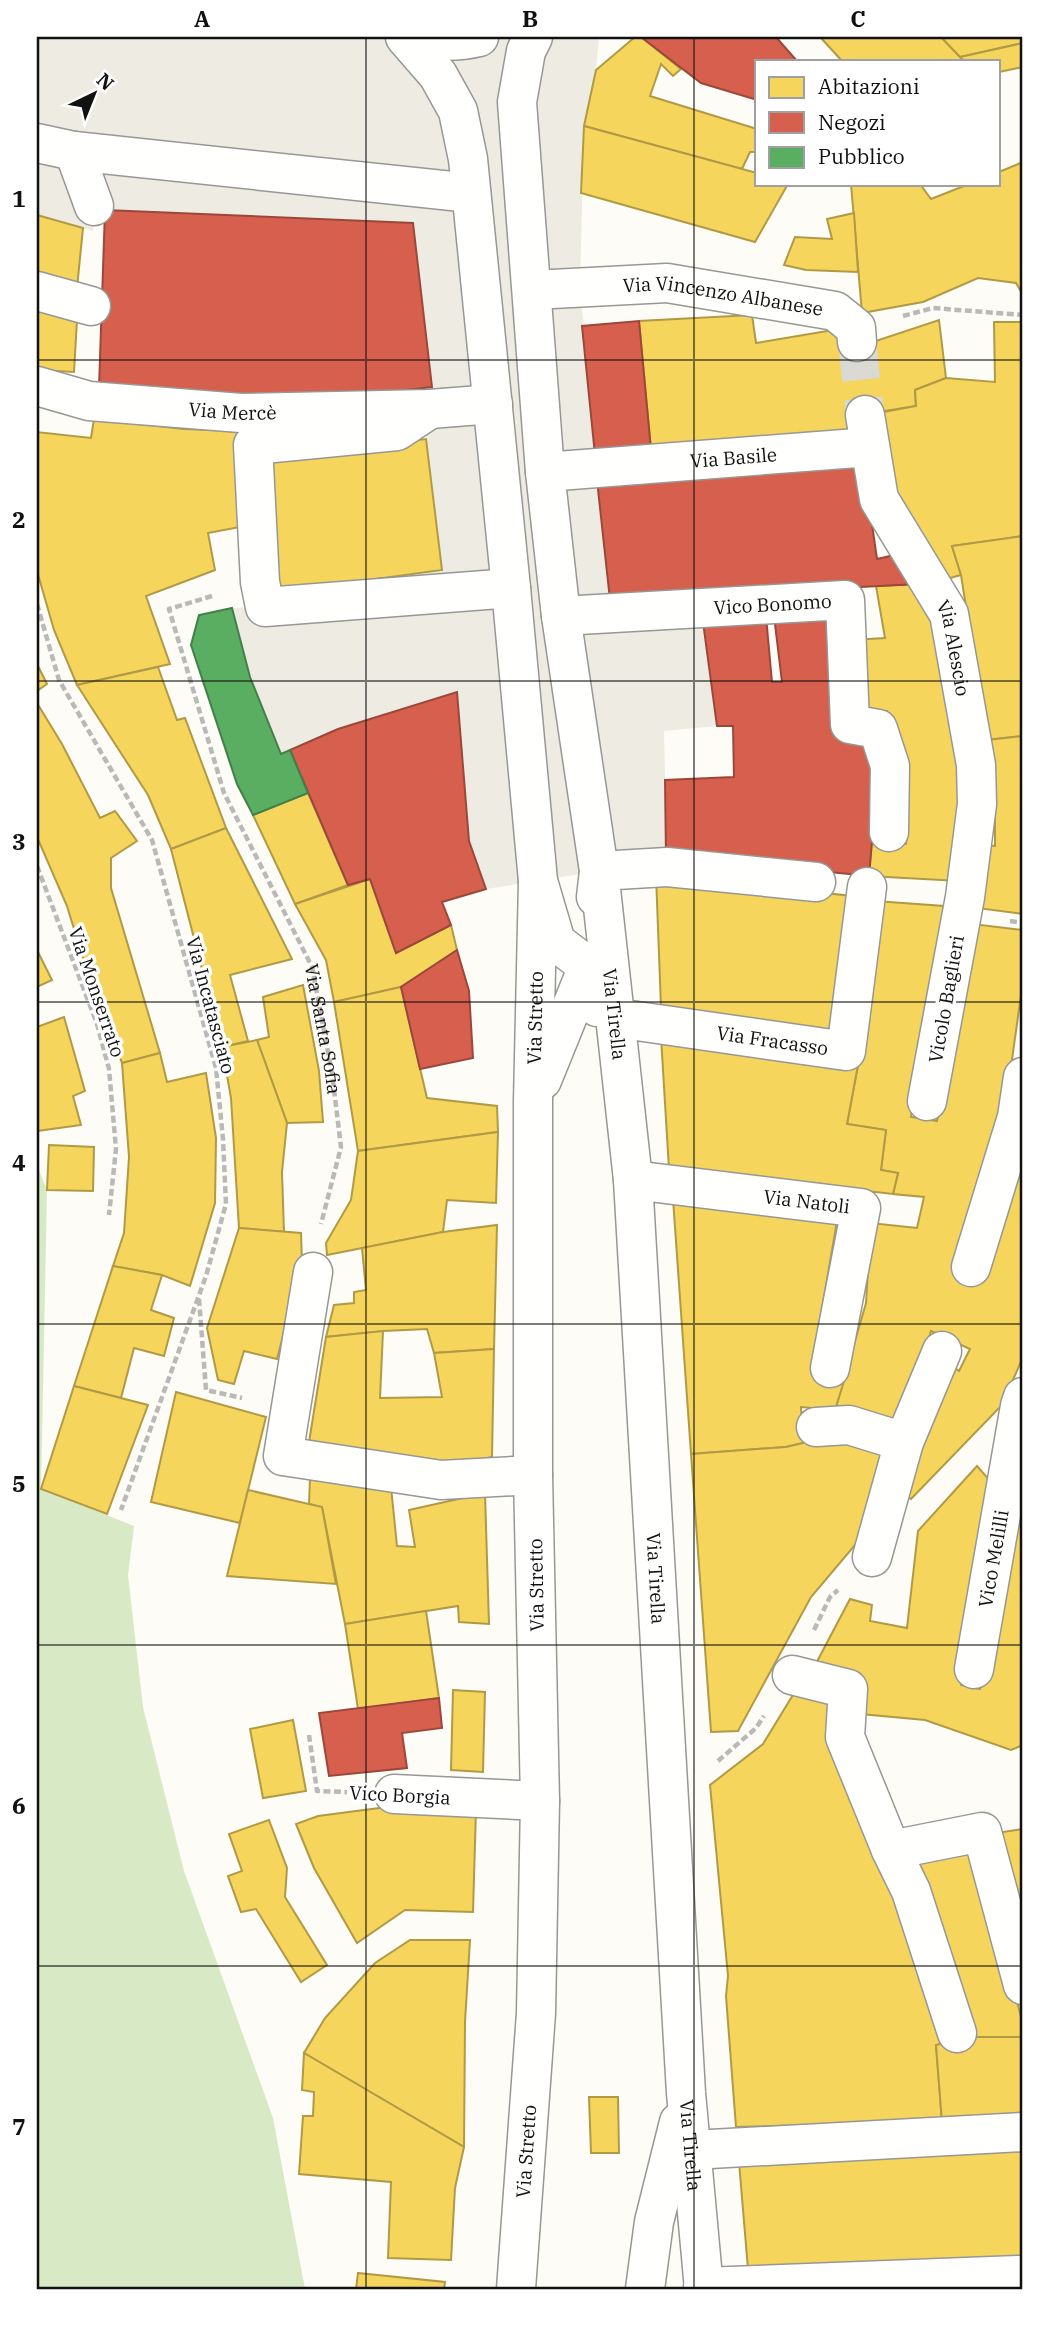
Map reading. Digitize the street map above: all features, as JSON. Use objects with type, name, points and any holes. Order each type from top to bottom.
[{"type":"street","points":[[405,37],[438,75],[458,111],[471,192],[512,588],[538,881],[556,942],[589,967],[633,1180]]},
{"type":"street","points":[[416,37],[434,41],[479,37]]},
{"type":"street","points":[[533,37],[526,51],[517,102],[545,471],[561,616],[599,871],[589,967],[533,1101]]},
{"type":"street","points":[[37,143],[74,151],[471,192]]},
{"type":"street","points":[[74,151],[94,206]]},
{"type":"street","name":"Via Vincenzo Albanese","points":[[533,290],[667,283],[835,311],[856,335]]},
{"type":"street","points":[[37,291],[91,306]]},
{"type":"street","name":"Via Mercè","points":[[37,386],[89,401],[241,412],[493,404]]},
{"type":"street","points":[[430,408],[397,430],[253,445],[260,582],[265,607],[512,588]]},
{"type":"street","name":"Via Basile","points":[[545,471],[596,467],[867,431]]},
{"type":"street","name":"Via Alescio","points":[[867,431],[879,499],[949,614],[976,765],[977,804],[965,897]]},
{"type":"street","name":"Vico Bonomo","points":[[561,616],[845,600],[850,724],[878,729],[890,766],[889,832]]},
{"type":"street","points":[[599,871],[667,867],[816,882]]},
{"type":"street","name":"Via Tirella","points":[[599,871],[633,1180],[686,2093],[703,2288]]},
{"type":"street","name":"Via Stretto","points":[[516,2289],[536,2013],[540,1801],[534,1475],[533,1101],[538,881]]},
{"type":"street","name":"Via Fracasso","points":[[616,1018],[846,1051],[867,887]]},
{"type":"street","name":"Vicolo Baglieri","points":[[927,1101],[965,897]]},
{"type":"street","points":[[971,1267],[1017,1117],[1023,1077]]},
{"type":"street","name":"Via Natoli","points":[[633,1180],[861,1208],[830,1368]]},
{"type":"street","points":[[313,1272],[283,1456],[441,1480],[534,1475]]},
{"type":"street","points":[[872,1556],[904,1442],[942,1351]]},
{"type":"street","name":"Vico Melilli","points":[[974,1669],[1021,1402]]},
{"type":"street","points":[[816,1427],[849,1425],[904,1442]]},
{"type":"street","points":[[792,1675],[848,1689],[845,1737],[891,1850],[911,1891],[957,2033]]},
{"type":"street","name":"Vico Borgia","points":[[394,1794],[540,1801]]},
{"type":"street","points":[[891,1850],[982,1832],[1023,1985]]},
{"type":"street","points":[[645,2289],[654,2222],[686,2093]]},
{"type":"street","points":[[692,2150],[1023,2132]]},
{"type":"street","points":[[703,2288],[1018,2275]]},
{"type":"path","points":[[856,335],[933,309],[1023,315]]},
{"type":"path","name":"Via Santa Sofia","points":[[260,582],[169,609],[223,793],[312,967],[332,1073],[341,1147],[318,1236],[313,1272]]},
{"type":"path","name":"Via Incatasciato","points":[[37,606],[60,680],[152,840],[216,1068],[223,1139],[226,1203],[199,1295],[121,1510]]},
{"type":"path","name":"Via Monserrato","points":[[37,866],[97,1024],[109,1069],[116,1149],[109,1215]]},
{"type":"path","points":[[199,1295],[206,1390],[243,1399],[246,1387]]},
{"type":"path","name":"Vico Borgia","points":[[309,1735],[317,1791],[394,1794]]},
{"type":"green space","points":[[37,1165],[47,1190],[41,1489],[134,1526],[128,1575],[143,1707],[184,1871],[273,2118],[305,2289],[37,2289]]},
{"type":"shaded area","points":[[37,37],[599,37],[596,70],[584,126],[580,287],[611,613],[704,609],[717,726],[664,731],[667,867],[599,871],[486,889],[469,841],[338,729],[281,754],[250,677],[232,608],[265,607],[280,592],[442,570],[426,439],[432,387],[413,223],[105,210],[94,207],[93,231],[37,215]]},
{"type":"building: Abitazioni","points":[[635,37],[641,37],[681,69],[673,76],[661,64],[650,96],[755,128],[755,152],[750,152],[742,169],[584,126],[596,70]]},
{"type":"building: Abitazioni","points":[[941,37],[963,60],[841,60],[821,38]]},
{"type":"building: Abitazioni","points":[[941,37],[1023,37],[1023,43],[960,57]]},
{"type":"building: Abitazioni","points":[[1023,43],[1023,67],[1000,72],[1000,60],[963,60],[960,57]]},
{"type":"building: Abitazioni","points":[[584,126],[755,172],[755,186],[787,186],[755,242],[581,193]]},
{"type":"building: Abitazioni","points":[[1023,162],[1023,295],[1016,283],[978,278],[923,302],[862,313],[851,186],[921,186],[931,199],[964,186],[1000,186],[1000,172]]},
{"type":"building: Abitazioni","points":[[854,213],[858,272],[806,270],[784,265],[795,237],[832,239],[827,219]]},
{"type":"building: Abitazioni","points":[[37,215],[83,228],[77,288],[37,278]]},
{"type":"building: Abitazioni","points":[[37,308],[77,320],[74,372],[37,370]]},
{"type":"building: Abitazioni","points":[[752,315],[756,343],[839,329],[873,342],[939,320],[946,378],[915,390],[916,406],[847,417],[848,434],[651,450],[639,321]]},
{"type":"building: Abitazioni","points":[[994,322],[1023,322],[1023,536],[952,546],[961,575],[939,581],[890,487],[878,413],[916,406],[915,390],[946,378],[995,382]]},
{"type":"building: Abitazioni","points":[[94,419],[184,429],[240,431],[240,527],[208,533],[215,570],[146,596],[170,664],[77,685],[54,630],[37,571],[37,432],[91,438]]},
{"type":"building: Abitazioni","points":[[426,439],[442,570],[280,592],[267,457]]},
{"type":"building: Abitazioni","points":[[1023,536],[1023,736],[987,740],[961,575],[952,546]]},
{"type":"building: Abitazioni","points":[[918,584],[929,612],[963,765],[959,881],[869,876],[872,840],[906,844],[907,822],[887,711],[858,713],[852,640],[885,638],[876,586]]},
{"type":"building: Abitazioni","points":[[37,664],[47,684],[37,691]]},
{"type":"building: Abitazioni","points":[[158,667],[177,720],[185,718],[226,828],[171,849],[148,795],[77,685]]},
{"type":"building: Abitazioni","points":[[37,703],[62,744],[100,818],[115,811],[137,841],[111,858],[111,888],[160,1053],[122,1063],[85,965],[67,906],[37,837]]},
{"type":"building: Abitazioni","points":[[1023,736],[1023,914],[977,908],[983,845],[995,846],[995,790],[987,740]]},
{"type":"building: Abitazioni","points":[[308,793],[348,885],[295,904],[253,815]]},
{"type":"building: Abitazioni","points":[[226,828],[292,959],[230,975],[248,1041],[222,1047],[171,849]]},
{"type":"building: Abitazioni","points":[[656,875],[852,896],[835,1034],[661,1007]]},
{"type":"building: Abitazioni","points":[[370,879],[396,953],[451,925],[457,950],[401,987],[334,1002],[326,960],[295,904]]},
{"type":"building: Abitazioni","points":[[875,901],[944,906],[911,1117],[937,1121],[973,924],[1023,930],[1023,981],[1008,1088],[1023,1143],[1023,1357],[1002,1405],[911,1499],[898,1492],[951,1365],[959,1371],[970,1349],[931,1331],[904,1426],[835,1410],[866,1303],[871,1223],[917,1228],[924,1197],[893,1194],[898,1173],[881,1170],[886,1130],[847,1124],[858,1065]]},
{"type":"building: Abitazioni","points":[[37,950],[52,980],[37,987]]},
{"type":"building: Abitazioni","points":[[303,985],[319,1071],[323,1122],[287,1123],[257,1040],[269,1037],[263,997]]},
{"type":"building: Abitazioni","points":[[401,987],[427,1098],[497,1106],[498,1132],[358,1151],[334,1002]]},
{"type":"building: Abitazioni","points":[[64,1017],[85,1091],[73,1096],[81,1125],[37,1131],[37,1027]]},
{"type":"building: Abitazioni","points":[[661,1037],[858,1065],[847,1124],[886,1130],[881,1170],[898,1173],[893,1194],[669,1169]]},
{"type":"building: Abitazioni","points":[[257,1040],[287,1123],[282,1172],[284,1232],[239,1228],[231,1098],[222,1047]]},
{"type":"building: Abitazioni","points":[[160,1053],[167,1082],[206,1073],[216,1138],[215,1203],[190,1286],[162,1275],[113,1266],[124,1233],[129,1157],[122,1063]]},
{"type":"building: Abitazioni","points":[[498,1132],[496,1203],[447,1200],[443,1232],[327,1255],[326,1243],[351,1200],[358,1151]]},
{"type":"building: Abitazioni","points":[[49,1145],[94,1147],[93,1191],[47,1190]]},
{"type":"building: Abitazioni","points":[[673,1199],[837,1221],[811,1373],[845,1378],[835,1410],[801,1407],[803,1443],[786,1447],[691,1454]]},
{"type":"building: Abitazioni","points":[[497,1225],[494,1349],[434,1353],[427,1329],[326,1337],[334,1305],[354,1303],[354,1292],[366,1290],[362,1248],[443,1232]]},
{"type":"building: Abitazioni","points":[[239,1228],[301,1233],[302,1263],[277,1359],[244,1351],[234,1384],[218,1380],[207,1328]]},
{"type":"building: Abitazioni","points":[[113,1266],[162,1275],[151,1310],[174,1318],[164,1356],[134,1348],[121,1398],[74,1386]]},
{"type":"building: Abitazioni","points":[[383,1331],[380,1398],[442,1397],[434,1353],[494,1349],[492,1457],[449,1465],[309,1442],[326,1337]]},
{"type":"building: Abitazioni","points":[[74,1386],[148,1405],[107,1514],[41,1489]]},
{"type":"building: Abitazioni","points":[[176,1392],[266,1417],[240,1523],[151,1502]]},
{"type":"building: Abitazioni","points":[[853,1438],[891,1450],[866,1532],[811,1597],[738,1731],[711,1732],[691,1454],[786,1447]]},
{"type":"building: Abitazioni","points":[[977,1466],[992,1483],[972,1585],[961,1685],[980,1689],[989,1660],[1023,1479],[1023,1745],[1011,1750],[925,1720],[861,1714],[863,1677],[812,1671],[850,1599],[872,1605],[870,1621],[907,1628],[918,1531]]},
{"type":"building: Abitazioni","points":[[310,1479],[391,1487],[397,1546],[415,1547],[409,1510],[485,1493],[489,1624],[459,1622],[458,1606],[345,1624],[322,1507],[309,1504]]},
{"type":"building: Abitazioni","points":[[248,1490],[322,1507],[336,1584],[227,1576]]},
{"type":"building: Abitazioni","points":[[426,1611],[439,1698],[358,1709],[345,1624]]},
{"type":"building: Abitazioni","points":[[799,1685],[839,1698],[943,2044],[936,2045],[942,2122],[736,2127],[726,1996],[728,1976],[710,1785],[763,1744]]},
{"type":"building: Abitazioni","points":[[453,1690],[485,1692],[483,1772],[451,1770]]},
{"type":"building: Abitazioni","points":[[293,1720],[306,1791],[263,1798],[250,1729]]},
{"type":"building: Abitazioni","points":[[387,1807],[476,1809],[473,1912],[405,1910],[357,1943],[314,1868],[296,1824],[318,1816]]},
{"type":"building: Abitazioni","points":[[269,1820],[287,1868],[285,1897],[327,1965],[301,1982],[256,1909],[241,1912],[228,1876],[242,1871],[229,1834]]},
{"type":"building: Abitazioni","points":[[1023,1829],[1023,1937],[996,1833]]},
{"type":"building: Abitazioni","points":[[972,1845],[1015,1993],[1023,2025],[1023,2037],[973,2037],[906,1857]]},
{"type":"building: Abitazioni","points":[[410,1940],[470,1940],[465,2022],[464,2147],[304,2053],[325,2018],[375,1963]]},
{"type":"building: Abitazioni","points":[[973,2037],[1023,2037],[1023,2119],[942,2122],[936,2045]]},
{"type":"building: Abitazioni","points":[[304,2053],[464,2147],[455,2188],[451,2260],[388,2258],[391,2182],[299,2174],[303,2116],[313,2116],[314,2092],[302,2090]]},
{"type":"building: Abitazioni","points":[[589,2097],[618,2097],[619,2153],[591,2153]]},
{"type":"building: Abitazioni","points":[[1023,2148],[1023,2262],[748,2269],[739,2162]]},
{"type":"building: Abitazioni","points":[[358,2273],[445,2282],[444,2289],[356,2289]]},
{"type":"building: Negozi","points":[[641,37],[776,37],[796,60],[755,60],[755,99],[701,83]]},
{"type":"building: Negozi","points":[[105,210],[413,223],[432,387],[354,396],[279,396],[99,388]]},
{"type":"building: Negozi","points":[[639,321],[651,450],[595,455],[582,326]]},
{"type":"building: Negozi","points":[[863,462],[877,559],[908,552],[918,584],[610,600],[597,480]]},
{"type":"building: Negozi","points":[[839,609],[878,772],[869,876],[666,856],[665,780],[734,777],[733,726],[717,726],[703,622],[766,616],[772,682],[782,682],[774,616]]},
{"type":"building: Negozi","points":[[457,692],[469,841],[486,889],[442,902],[451,925],[396,953],[370,879],[348,885],[290,750],[338,729]]},
{"type":"building: Negozi","points":[[457,950],[469,991],[473,1058],[420,1069],[401,987]]},
{"type":"building: Negozi","points":[[439,1698],[442,1728],[402,1733],[407,1768],[329,1776],[319,1713]]},
{"type":"building: Pubblico","points":[[232,608],[250,677],[281,754],[290,750],[308,793],[253,815],[237,784],[191,645],[199,615]]},
{"type":"tunnel","points":[[857,342],[865,415]]}]
